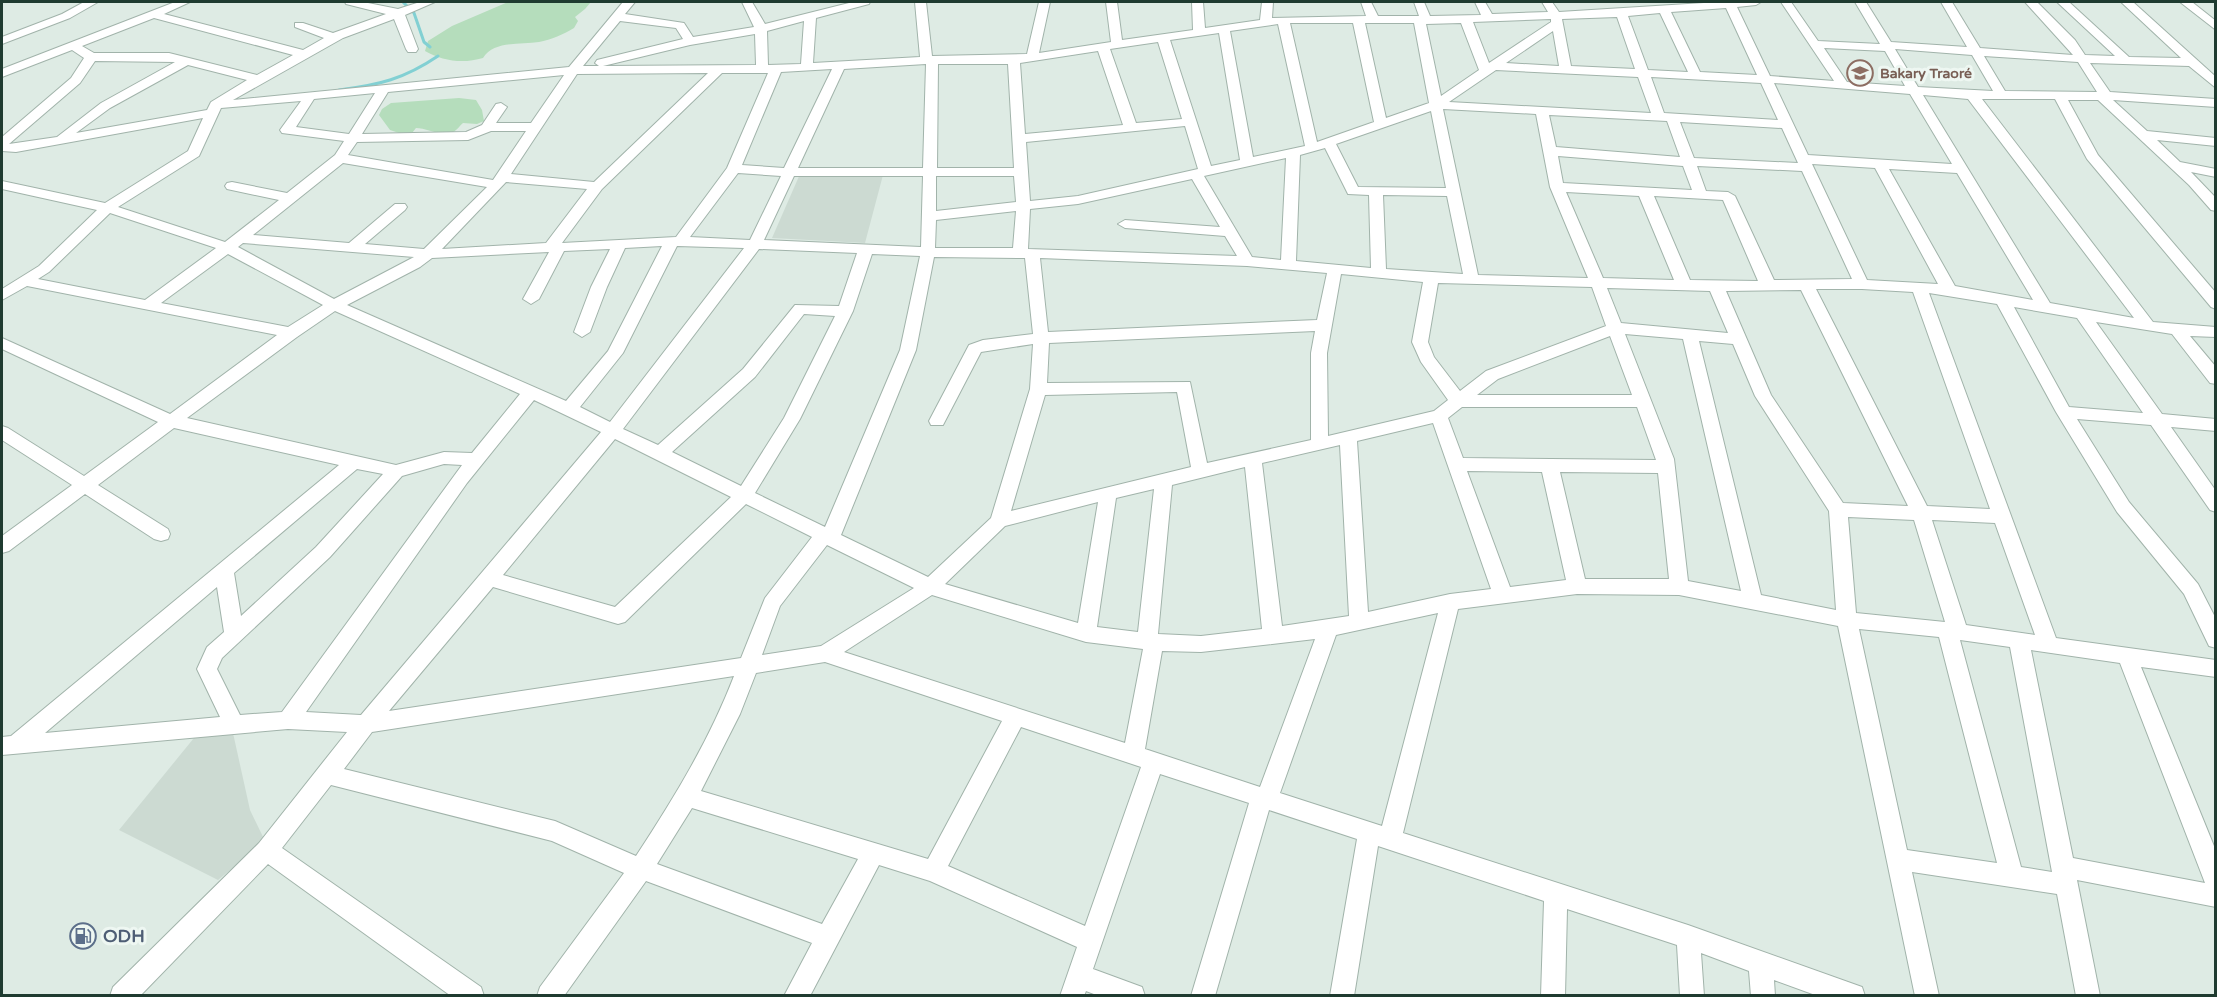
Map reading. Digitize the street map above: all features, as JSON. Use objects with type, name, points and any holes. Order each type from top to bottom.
[{"type":"street","points":[[2,41],[66,16],[92,2]]},
{"type":"street","points":[[2,73],[184,2]]},
{"type":"street","points":[[350,2],[398,13]]},
{"type":"street","points":[[2,546],[291,333],[334,305],[415,264],[428,254],[499,181],[573,70],[629,2]]},
{"type":"street","points":[[747,2],[761,29],[762,69]]},
{"type":"street","points":[[573,70],[690,41],[761,29],[810,16],[838,5],[865,2]]},
{"type":"street","points":[[549,996],[641,869],[687,797],[730,714],[772,603],[827,537],[908,350],[928,252],[929,60],[920,2]]},
{"type":"street","points":[[1032,58],[1044,2]]},
{"type":"street","points":[[1111,2],[1110,46],[1131,128]]},
{"type":"street","points":[[1197,2],[1199,33]]},
{"type":"street","points":[[1266,22],[1268,2]]},
{"type":"street","points":[[1366,2],[1374,20]]},
{"type":"street","points":[[1419,2],[1436,105],[1471,279]]},
{"type":"street","points":[[1480,2],[1489,18]]},
{"type":"street","points":[[1546,2],[1556,19],[1566,71]]},
{"type":"street","points":[[2,145],[16,147],[61,140],[214,109],[309,96],[573,70],[776,69],[929,60],[1014,60],[1283,20],[1556,19],[1664,10],[1701,4],[1756,2]]},
{"type":"street","points":[[1786,2],[1843,85]]},
{"type":"street","points":[[1861,2],[2045,308]]},
{"type":"street","points":[[1947,2],[2001,95]]},
{"type":"street","points":[[2031,2],[2071,43],[2104,96],[2194,182],[2216,207]]},
{"type":"street","points":[[2063,2],[2126,60]]},
{"type":"street","points":[[2127,2],[2216,84]]},
{"type":"street","points":[[2186,2],[2216,27]]},
{"type":"street","points":[[2,294],[44,269],[107,208],[194,153],[214,109],[259,79],[334,38],[420,3]]},
{"type":"street","points":[[1730,4],[1862,284]]},
{"type":"street","points":[[1664,10],[1696,76]]},
{"type":"street","points":[[398,13],[412,49]]},
{"type":"street","points":[[1621,13],[1644,74],[1689,162],[1700,194]]},
{"type":"street","points":[[152,14],[304,54]]},
{"type":"street","points":[[807,67],[810,16]]},
{"type":"street","points":[[618,17],[680,25],[690,41]]},
{"type":"street","points":[[929,216],[1078,200],[1312,148],[1436,105],[1556,19]]},
{"type":"street","points":[[1283,20],[1312,148]]},
{"type":"street","points":[[1358,20],[1382,125]]},
{"type":"street","points":[[1466,20],[1488,68]]},
{"type":"street","points":[[299,25],[334,38]]},
{"type":"street","points":[[32,29],[91,57],[169,57],[259,79]]},
{"type":"street","points":[[1224,29],[1247,163]]},
{"type":"street","points":[[1163,38],[1190,122],[1201,173],[1247,261]]},
{"type":"street","points":[[1815,44],[1974,50],[2082,59],[2126,60],[2197,66],[2216,71]]},
{"type":"street","points":[[2,145],[76,80],[91,57]]},
{"type":"street","points":[[999,521],[1038,388],[1041,338],[1026,253],[1014,60]]},
{"type":"street","points":[[61,140],[76,125],[187,61]]},
{"type":"street","points":[[122,996],[267,849],[366,724],[613,430],[755,244],[840,65]]},
{"type":"street","points":[[1488,68],[1765,79],[1972,95],[2104,96],[2216,103]]},
{"type":"street","points":[[531,299],[555,247],[597,186],[719,69]]},
{"type":"street","points":[[569,409],[615,352],[676,241],[734,169],[776,69]]},
{"type":"street","points":[[148,305],[234,242],[339,158],[384,89]]},
{"type":"street","points":[[1972,95],[2148,326]]},
{"type":"street","points":[[309,96],[287,130],[352,138],[468,136],[489,127],[535,127]]},
{"type":"street","points":[[2060,96],[2092,156],[2216,304]]},
{"type":"street","points":[[1436,105],[1787,124]]},
{"type":"street","points":[[489,127],[489,123],[501,107]]},
{"type":"street","points":[[1542,110],[1557,187],[1597,281],[1665,459],[1679,587]]},
{"type":"street","points":[[1018,139],[1190,122]]},
{"type":"street","points":[[2143,135],[2216,142]]},
{"type":"street","points":[[1329,142],[1353,190],[1454,192]]},
{"type":"street","points":[[1550,151],[1689,162],[1880,164],[1962,169]]},
{"type":"street","points":[[1288,264],[1293,153]]},
{"type":"street","points":[[339,158],[499,181],[597,186]]},
{"type":"street","points":[[1880,164],[1949,290]]},
{"type":"street","points":[[2175,164],[2216,172]]},
{"type":"street","points":[[734,169],[789,172],[1021,172]]},
{"type":"street","points":[[2,184],[107,208],[234,242],[428,254],[676,241],[928,252],[1247,261],[1431,278],[1716,286],[1862,284],[1949,290],[2148,326],[2216,332]]},
{"type":"street","points":[[232,186],[290,198]]},
{"type":"street","points":[[1557,187],[1728,196],[1768,285]]},
{"type":"street","points":[[1376,191],[1379,272]]},
{"type":"street","points":[[1645,192],[1684,285]]},
{"type":"street","points":[[352,248],[400,207]]},
{"type":"street","points":[[1125,224],[1230,232]]},
{"type":"street","points":[[234,242],[334,305],[569,409],[930,587],[1086,634],[1201,644],[1328,628],[1450,602],[1577,586],[1679,587],[1847,620],[1953,631],[2216,669]]},
{"type":"street","points":[[582,332],[599,287],[620,244]]},
{"type":"street","points":[[488,578],[618,616],[744,495],[792,419],[845,311],[866,249]]},
{"type":"street","points":[[1320,444],[1319,353],[1335,268]]},
{"type":"street","points":[[1431,278],[1420,342],[1426,358],[1458,401]]},
{"type":"street","points":[[24,281],[291,333]]},
{"type":"street","points":[[1806,284],[1921,513],[1953,631],[2012,877]]},
{"type":"street","points":[[1716,286],[1763,396],[1838,510],[1847,620],[1927,996]]},
{"type":"street","points":[[1919,287],[2049,645]]},
{"type":"street","points":[[2003,300],[2064,411],[2123,507],[2191,589],[2216,640]]},
{"type":"street","points":[[660,453],[750,373],[800,309],[845,311]]},
{"type":"street","points":[[2083,315],[2216,505]]},
{"type":"street","points":[[937,421],[975,349],[990,344],[1041,338],[1324,325]]},
{"type":"street","points":[[8,745],[288,720],[366,724],[825,654],[930,587],[999,521],[1200,471],[1439,416],[1492,375],[1615,328],[1738,339]]},
{"type":"street","points":[[2177,330],[2216,379]]},
{"type":"street","points":[[1689,335],[1753,602]]},
{"type":"street","points":[[2,343],[171,421],[396,471],[444,458],[476,459]]},
{"type":"street","points":[[1038,388],[1184,386],[1200,471]]},
{"type":"street","points":[[288,720],[476,459],[531,392]]},
{"type":"street","points":[[1458,401],[1643,401]]},
{"type":"street","points":[[2064,411],[2216,424]]},
{"type":"street","points":[[1439,416],[1503,595]]},
{"type":"street","points":[[2,432],[161,534]]},
{"type":"street","points":[[1348,437],[1359,623]]},
{"type":"street","points":[[1253,459],[1273,636]]},
{"type":"street","points":[[8,745],[224,571],[354,462]]},
{"type":"street","points":[[1456,465],[1666,467]]},
{"type":"street","points":[[1550,466],[1577,586]]},
{"type":"street","points":[[234,725],[207,669],[214,653],[323,552],[396,471]]},
{"type":"street","points":[[1133,996],[1076,986],[1143,758],[1150,641],[1164,480]]},
{"type":"street","points":[[1086,634],[1108,493]]},
{"type":"street","points":[[1838,510],[2002,516]]},
{"type":"street","points":[[224,571],[234,634]]},
{"type":"street","points":[[1342,996],[1379,835],[1450,602]]},
{"type":"street","points":[[1203,996],[1265,798],[1328,628]]},
{"type":"street","points":[[2019,640],[2088,996]]},
{"type":"street","points":[[825,654],[1556,893],[1853,996]]},
{"type":"street","points":[[2127,656],[2216,881]]},
{"type":"street","points":[[933,871],[1016,716]]},
{"type":"street","points":[[327,774],[555,831],[641,869],[827,937]]},
{"type":"street","points":[[687,797],[933,871],[1091,941]]},
{"type":"street","points":[[267,849],[472,996]]},
{"type":"street","points":[[796,996],[873,853]]},
{"type":"street","points":[[1898,860],[2012,877],[2065,876],[2216,897]]},
{"type":"street","points":[[1553,996],[1556,893]]},
{"type":"street","points":[[1688,937],[1692,996]]},
{"type":"street","points":[[1761,963],[1763,996]]},
{"type":"shaded area","points":[[800,174],[883,175],[865,243],[772,238]]},
{"type":"shaded area","points":[[198,733],[233,733],[250,810],[265,841],[218,880],[119,830]]},
{"type":"green space","points":[[508,2],[591,2],[575,17],[578,21],[574,28],[548,40],[508,44],[494,48],[483,58],[468,61],[446,59],[425,51],[428,41],[452,26]]},
{"type":"green space","points":[[459,98],[476,100],[482,110],[484,121],[477,124],[463,123],[456,130],[447,133],[416,128],[412,133],[405,135],[390,130],[379,115],[382,109],[391,103]]},
{"type":"waterway","points":[[403,2],[414,13],[424,42],[430,47]]},
{"type":"waterway","points":[[339,90],[391,80],[438,56]]},
{"type":"place","name":"Bakary Traoré","points":[[1860,73]]},
{"type":"place","name":"ODH","points":[[83,936]]}]
